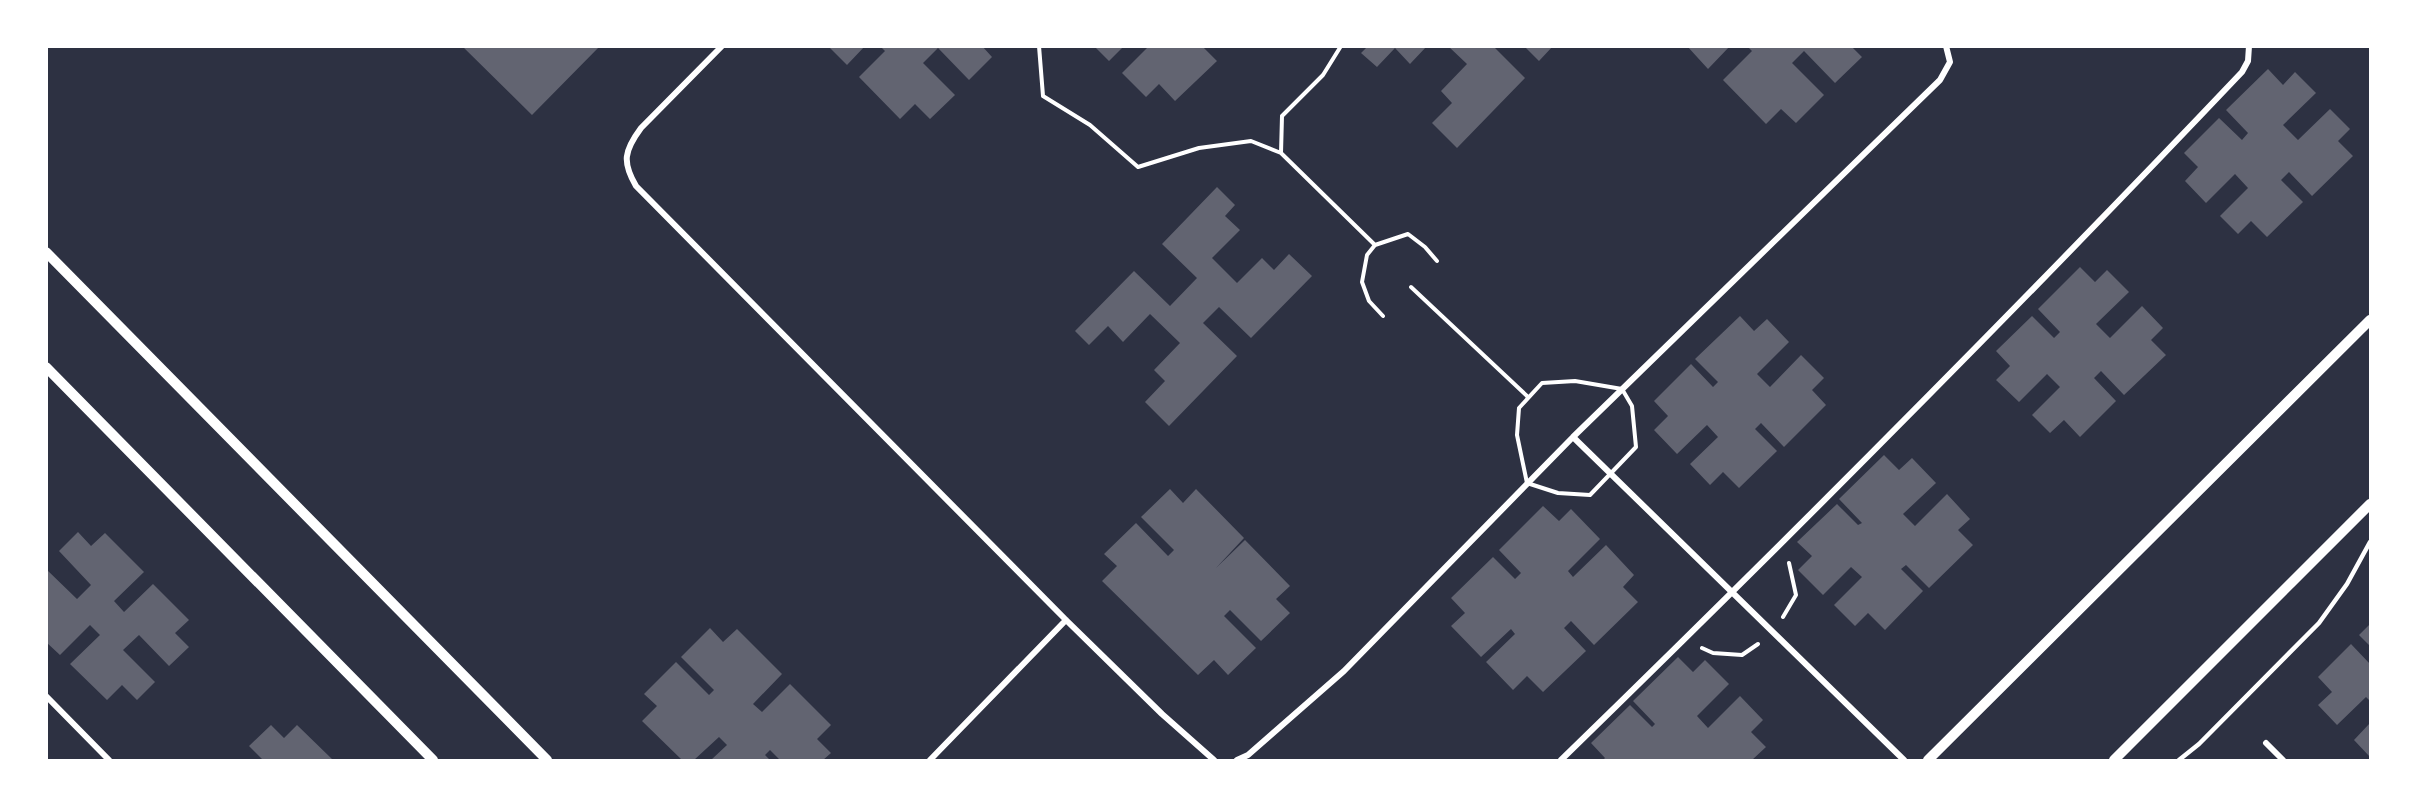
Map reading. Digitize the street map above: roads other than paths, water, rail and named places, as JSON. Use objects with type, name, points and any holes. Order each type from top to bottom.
[{"type":"street","points":[[722,46],[640,129],[630,143],[626,157],[628,171],[636,186],[1066,620],[1207,757],[1214,760]]},
{"type":"street","points":[[1237,760],[1248,755],[1344,670],[1573,437],[1940,80],[1950,62],[1946,46]]},
{"type":"street","points":[[1560,760],[1732,594],[2110,211],[2242,72],[2248,61],[2249,46]]},
{"type":"street","points":[[46,252],[547,760]]},
{"type":"street","points":[[1928,760],[2370,320]]},
{"type":"street","points":[[46,368],[433,760]]},
{"type":"street","points":[[1573,437],[1904,760]]},
{"type":"street","points":[[2114,760],[2370,504]]},
{"type":"street","points":[[930,760],[1066,620]]},
{"type":"street","points":[[46,696],[109,760]]},
{"type":"street","points":[[2266,743],[2283,760]]},
{"type":"lane","points":[[2179,760],[2199,744],[2319,623],[2347,584],[2370,542]]}]
